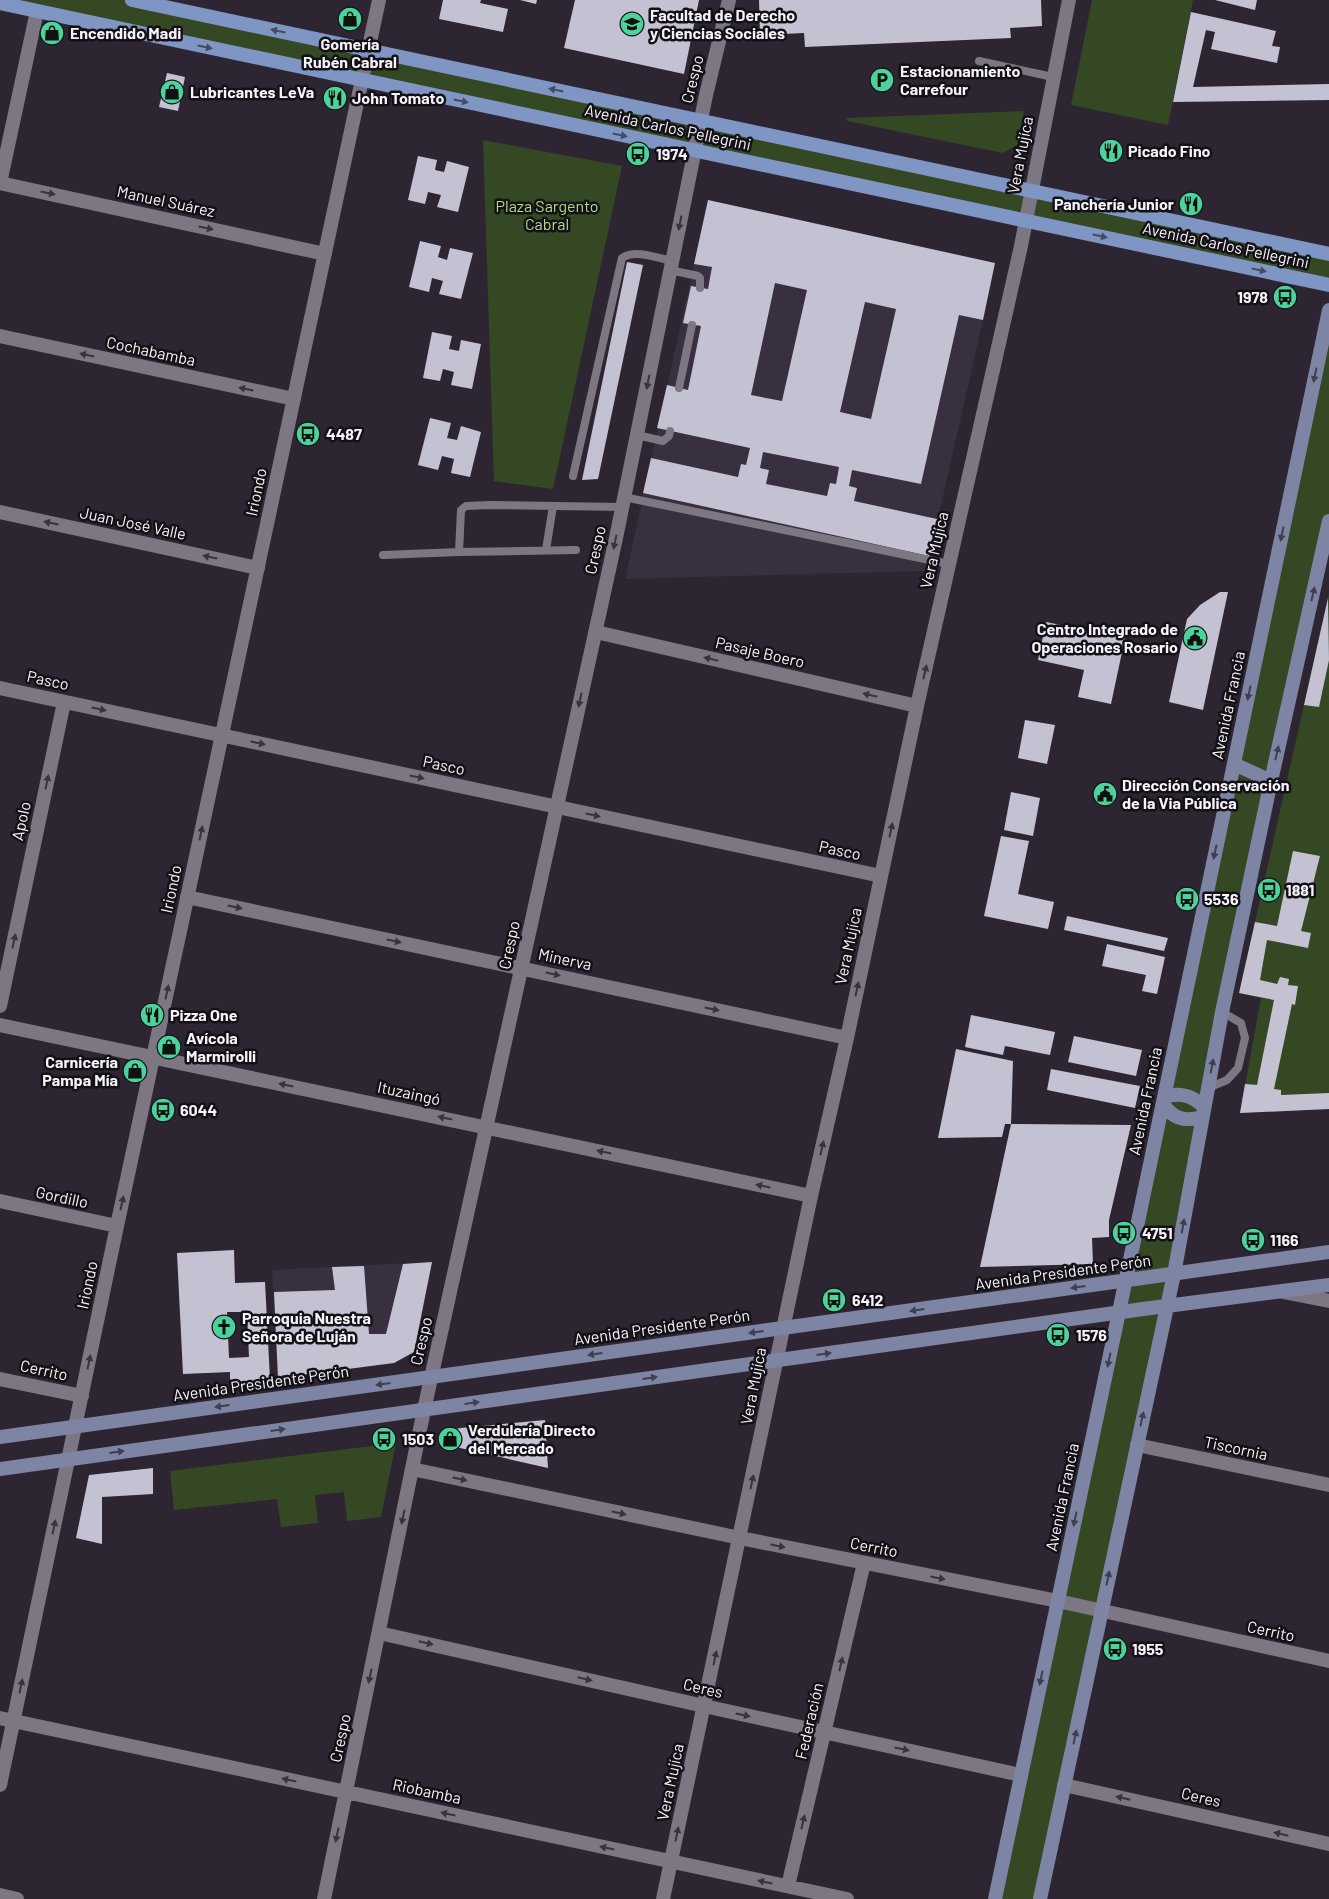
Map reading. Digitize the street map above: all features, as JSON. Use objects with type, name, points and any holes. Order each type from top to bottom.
[{"type":"main road","name":"Avenida Carlos Pellegrini","points":[[132,0],[1329,254]]},
{"type":"main road","name":"Avenida Carlos Pellegrini","points":[[0,3],[38,6],[362,80],[1329,285]]},
{"type":"main road","name":"Avenida Francia","points":[[995,1899],[1329,310]]},
{"type":"main road","points":[[1040,1899],[1174,1274],[1222,1012],[1329,521]]},
{"type":"main road","points":[[1234,764],[1271,781]]},
{"type":"main road","points":[[1173,1095],[1190,1096],[1203,1112],[1184,1120],[1168,1111],[1163,1101],[1173,1095]]},
{"type":"main road","name":"Avenida Presidente Perón","points":[[0,1437],[1329,1252]]},
{"type":"main road","points":[[0,1469],[776,1360],[1329,1285]]},
{"type":"street","name":"Iriondo","points":[[0,1785],[7,1719],[82,1396],[379,0]]},
{"type":"street","name":"Crespo","points":[[324,1899],[431,1377],[596,632],[694,150],[729,0]]},
{"type":"street","name":"Vera Mujíca","points":[[663,1899],[811,1196],[917,706],[1032,191],[1069,0]]},
{"type":"street","points":[[0,183],[38,6]]},
{"type":"street","name":"Manuel Suárez","points":[[0,183],[325,254]]},
{"type":"street","name":"Cochabamba","points":[[0,336],[294,399]]},
{"type":"street","name":"Juan José Valle","points":[[0,512],[258,568]]},
{"type":"street","name":"Pasaje Boero","points":[[596,632],[917,706]]},
{"type":"street","name":"Pasco","points":[[0,688],[881,876]]},
{"type":"street","name":"Apolo","points":[[0,1006],[64,702]]},
{"type":"street","name":"Minerva","points":[[187,897],[846,1038]]},
{"type":"street","name":"Ituzaingó","points":[[0,1024],[811,1196]]},
{"type":"street","name":"Gordillo","points":[[0,1201],[117,1226]]},
{"type":"street","points":[[1280,1291],[1329,1301]]},
{"type":"street","name":"Cerrito","points":[[0,1379],[82,1396]]},
{"type":"street","name":"Tiscornia","points":[[1137,1445],[1329,1485]]},
{"type":"street","name":"Cerrito","points":[[412,1469],[740,1538],[1058,1601],[1329,1661]]},
{"type":"street","name":"Federación","points":[[788,1886],[864,1563]]},
{"type":"street","name":"Ceres","points":[[379,1632],[704,1706],[1021,1775]]},
{"type":"street","name":"Riobamba","points":[[7,1719],[847,1899]]},
{"type":"street","name":"Ceres","points":[[1064,1785],[1329,1844]]},
{"type":"street","points":[[0,1895],[17,1899]]},
{"type":"lane","points":[[979,61],[1053,77]]},
{"type":"lane","points":[[573,476],[622,258],[634,254],[698,276],[700,278],[700,288]]},
{"type":"lane","points":[[679,388],[692,325]]},
{"type":"lane","points":[[637,435],[663,441],[669,436],[670,431]]},
{"type":"lane","points":[[459,552],[461,510],[466,506],[553,506],[623,502],[949,564]]},
{"type":"lane","points":[[546,550],[553,506]]},
{"type":"lane","points":[[383,555],[576,550]]},
{"type":"lane","points":[[1208,1088],[1227,1080],[1238,1068],[1245,1038],[1242,1022],[1222,1012]]},
{"type":"shaded area","points":[[708,200],[983,320],[926,571],[625,579]]},
{"type":"shaded area","points":[[432,1262],[414,1352],[394,1363],[278,1378],[272,1270]]},
{"type":"green space","points":[[0,0],[132,0],[1329,254],[1329,285]]},
{"type":"green space","points":[[1092,0],[1193,0],[1168,125],[1071,105]]},
{"type":"green space","points":[[1024,111],[1017,145],[1003,153],[847,121],[847,118]]},
{"type":"green space","name":"Plaza Sargento Cabral","points":[[483,140],[622,166],[553,489],[494,481]]},
{"type":"green space","points":[[1329,310],[1329,521],[1040,1899],[995,1899]]},
{"type":"green space","points":[[1329,594],[1329,1109],[1240,1113],[1261,998],[1239,993]]},
{"type":"green space","points":[[396,1443],[381,1517],[347,1521],[344,1492],[315,1495],[318,1523],[281,1527],[277,1499],[174,1510],[170,1471]]},
{"type":"building","points":[[443,0],[481,0],[480,3],[508,9],[503,32],[439,19]]},
{"type":"building","points":[[520,0],[537,0],[536,4]]},
{"type":"building","name":"Facultad de Derecho y Ciencias Sociales","points":[[575,0],[699,0],[684,74],[564,48]]},
{"type":"building","points":[[759,0],[1041,0],[1042,26],[1010,28],[1011,38],[805,47],[804,33],[760,35]]},
{"type":"building","points":[[1215,0],[1257,0],[1255,10]]},
{"type":"building","points":[[1191,12],[1276,31],[1272,46],[1280,47],[1277,63],[1211,49],[1215,32],[1206,30],[1193,87],[1329,84],[1329,100],[1173,102]]},
{"type":"building","name":"Lubricantes LeVa","points":[[167,73],[185,77],[178,111],[159,107]]},
{"type":"building","points":[[418,156],[437,160],[435,170],[444,172],[447,161],[469,167],[458,212],[437,207],[441,195],[428,192],[425,204],[408,200]]},
{"type":"building","points":[[708,200],[995,263],[983,320],[959,315],[921,484],[852,470],[849,486],[857,488],[854,501],[937,519],[929,556],[643,493],[651,458],[738,477],[741,464],[746,465],[750,448],[657,428],[667,385],[688,390],[701,326],[683,323],[691,286],[708,289],[712,267],[694,264]],"holes":[[[775,283],[807,290],[782,401],[751,395]],[[865,302],[896,309],[871,419],[840,412]],[[763,452],[839,467],[836,484],[830,483],[827,496],[766,484],[769,470],[760,468]]]},
{"type":"building","points":[[420,241],[441,246],[438,257],[447,260],[450,248],[473,253],[461,299],[439,294],[443,281],[432,278],[429,292],[409,287]]},
{"type":"building","points":[[627,262],[643,265],[598,479],[582,480]]},
{"type":"building","points":[[432,332],[452,336],[449,349],[459,351],[461,340],[481,344],[472,389],[451,385],[454,372],[443,369],[440,381],[423,378]]},
{"type":"building","points":[[430,418],[451,423],[447,438],[457,440],[461,426],[481,432],[470,477],[451,473],[454,459],[442,456],[438,470],[418,465]]},
{"type":"building","points":[[1220,592],[1228,592],[1203,710],[1169,702],[1187,619],[1200,605]]},
{"type":"building","points":[[1328,598],[1329,660],[1319,707],[1304,705]]},
{"type":"building","points":[[1046,622],[1125,638],[1111,704],[1078,697],[1084,670],[1038,660]]},
{"type":"building","points":[[1025,720],[1055,725],[1047,764],[1018,758]]},
{"type":"building","points":[[1011,792],[1040,798],[1033,836],[1004,830]]},
{"type":"building","points":[[1001,836],[1029,841],[1018,894],[1054,902],[1048,929],[984,916]]},
{"type":"building","points":[[1293,851],[1320,856],[1301,931],[1311,933],[1308,948],[1267,940],[1260,980],[1277,984],[1280,977],[1289,979],[1288,985],[1298,986],[1295,1005],[1292,1004],[1274,1089],[1281,1090],[1281,1095],[1329,1093],[1329,1109],[1240,1113],[1245,1084],[1257,1085],[1274,1000],[1239,993],[1255,922],[1277,926]]},
{"type":"building","points":[[1067,916],[1168,938],[1164,951],[1064,930]]},
{"type":"building","points":[[1107,944],[1165,957],[1157,994],[1142,991],[1146,975],[1102,966]]},
{"type":"building","points":[[971,1015],[1055,1032],[1050,1055],[1005,1046],[1003,1055],[965,1047]]},
{"type":"building","points":[[1074,1036],[1142,1050],[1136,1076],[1068,1062]]},
{"type":"building","points":[[956,1049],[1013,1061],[1011,1124],[1005,1124],[1002,1137],[938,1138]]},
{"type":"building","points":[[1051,1069],[1140,1086],[1135,1108],[1047,1090]]},
{"type":"building","points":[[1011,1124],[1131,1125],[1109,1220],[1109,1237],[1092,1238],[1093,1264],[980,1267]]},
{"type":"building","name":"Parroquia Nuestra Señora de Luján","points":[[234,1250],[235,1283],[265,1282],[270,1380],[230,1383],[230,1372],[183,1374],[177,1253]],"holes":[[[227,1312],[247,1312],[249,1357],[229,1358]]]},
{"type":"building","points":[[432,1262],[414,1352],[394,1363],[278,1378],[274,1292],[335,1290],[332,1267],[364,1266],[369,1334],[386,1334],[403,1264]]},
{"type":"building","points":[[545,1420],[548,1468],[438,1443],[441,1432],[461,1428]]},
{"type":"building","points":[[153,1468],[153,1494],[102,1497],[102,1544],[76,1538],[89,1475]]},
{"type":"place","name":"Gomería Rubén Cabral","points":[[350,19]]},
{"type":"place","name":"Facultad de Derecho y Ciencias Sociales","points":[[632,24]]},
{"type":"place","name":"Encendido Madi","points":[[52,33]]},
{"type":"place","name":"Estacionamiento Carrefour","points":[[882,80]]},
{"type":"place","name":"Lubricantes LeVa","points":[[172,92]]},
{"type":"place","name":"John Tomato","points":[[335,98]]},
{"type":"place","name":"Picado Fino","points":[[1111,151]]},
{"type":"place","name":"1974","points":[[638,154]]},
{"type":"place","name":"Panchería Junior","points":[[1191,204]]},
{"type":"place","name":"1978","points":[[1285,297]]},
{"type":"place","name":"4487","points":[[308,434]]},
{"type":"place","name":"Centro Integrado de Operaciones Rosario","points":[[1195,638]]},
{"type":"place","name":"Dirección Conservación de la Via Pública","points":[[1105,794]]},
{"type":"place","name":"1881","points":[[1269,890]]},
{"type":"place","name":"5536","points":[[1187,899]]},
{"type":"place","name":"Pizza One","points":[[152,1015]]},
{"type":"place","name":"Avícola Marmirolli","points":[[169,1047]]},
{"type":"place","name":"Carnicería Pampa Mía","points":[[135,1071]]},
{"type":"place","name":"6044","points":[[163,1110]]},
{"type":"place","name":"4751","points":[[1124,1233]]},
{"type":"place","name":"1166","points":[[1253,1240]]},
{"type":"place","name":"6412","points":[[834,1300]]},
{"type":"place","name":"Parroquia Nuestra Señora de Luján","points":[[224,1327]]},
{"type":"place","name":"1576","points":[[1058,1335]]},
{"type":"place","name":"1503","points":[[384,1439]]},
{"type":"place","name":"Verdulería Directo del Mercado","points":[[450,1439]]},
{"type":"place","name":"1955","points":[[1115,1649]]}]
